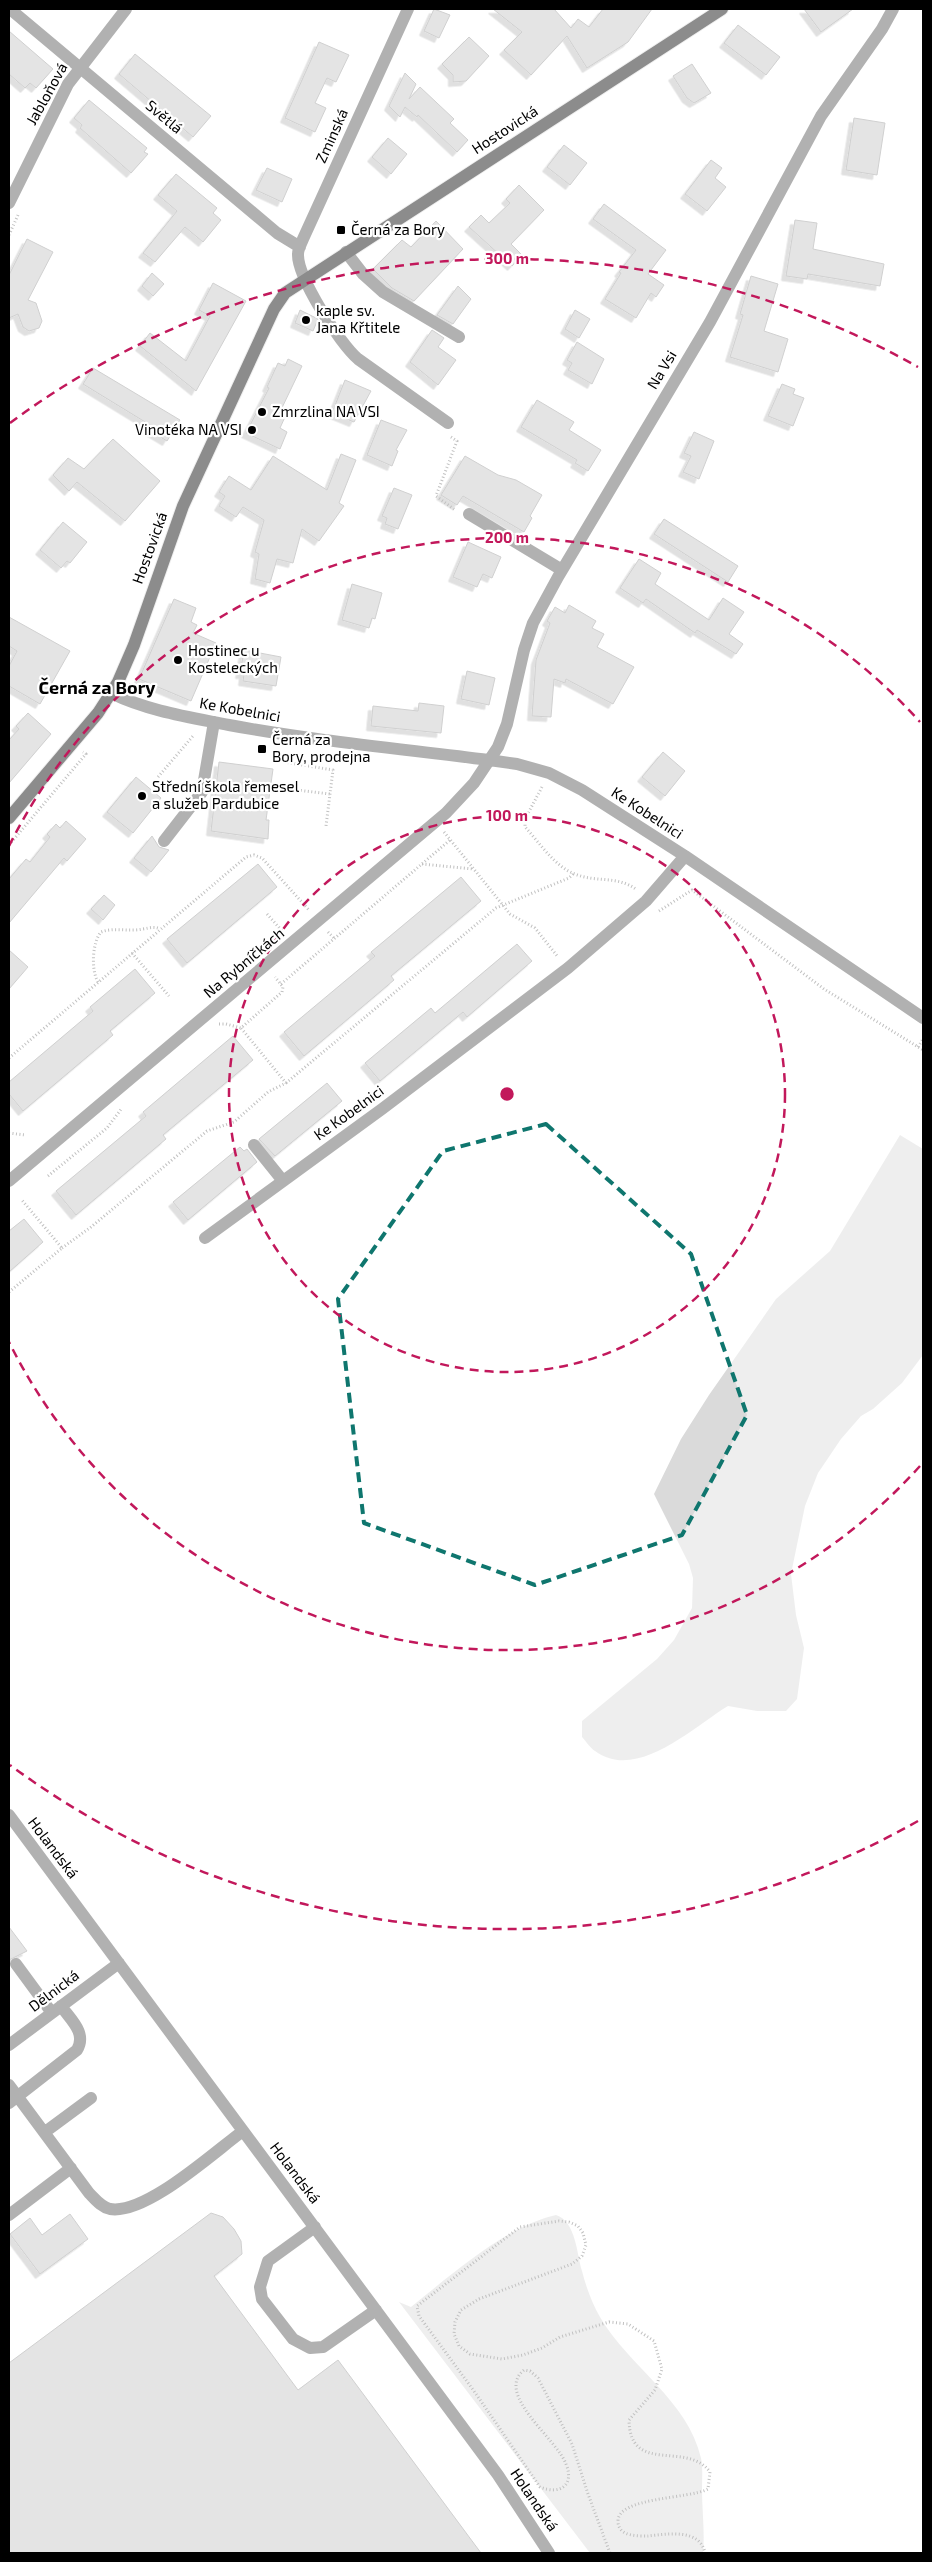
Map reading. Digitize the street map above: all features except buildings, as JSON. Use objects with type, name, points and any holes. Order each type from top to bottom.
[{"type":"main road","name":"Hostovická","points":[[9,818],[79,736],[111,693],[134,644],[183,506],[274,308],[285,293],[305,278],[722,9]]},
{"type":"street","name":"Světlá","points":[[10,9],[277,233],[300,247]]},
{"type":"street","name":"Jabloňová","points":[[9,203],[64,92],[80,67],[126,9]]},
{"type":"street","name":"Zminská","points":[[300,247],[408,9]]},
{"type":"street","name":"Na Vsi","points":[[490,760],[507,724],[524,650],[533,624],[562,570],[710,322],[821,116],[891,13]]},
{"type":"street","points":[[300,247],[300,264],[305,278],[334,331],[352,354],[448,423]]},
{"type":"street","points":[[346,252],[363,274],[382,292],[459,336]]},
{"type":"street","points":[[469,514],[562,570]]},
{"type":"street","name":"Ke Kobelnici","points":[[111,693],[138,705],[214,722],[275,733],[490,760],[548,773],[582,790],[685,856],[646,901],[568,968],[205,1238]]},
{"type":"street","points":[[164,841],[202,792],[214,722]]},
{"type":"street","name":"Na Rybníčkách","points":[[9,1181],[436,822],[458,802],[490,760]]},
{"type":"street","points":[[685,856],[923,1018]]},
{"type":"street","points":[[254,1145],[283,1181]]},
{"type":"street","name":"Holandská","points":[[9,1815],[498,2475],[550,2553]]},
{"type":"street","name":"Dělnická","points":[[9,2045],[119,1963]]},
{"type":"street","points":[[13,2099],[74,2054],[80,2046],[79,2031],[57,2010],[16,1964]]},
{"type":"street","points":[[9,2085],[13,2099],[45,2132],[100,2204],[108,2208],[125,2209],[152,2198],[243,2131]]},
{"type":"street","points":[[45,2132],[91,2098]]},
{"type":"street","points":[[9,2215],[71,2168]]},
{"type":"street","points":[[315,2227],[268,2261],[260,2287],[262,2298],[292,2339],[310,2348],[323,2347],[376,2310]]},
{"type":"path","points":[[450,436],[457,441],[436,496],[463,515],[469,514]]},
{"type":"path","points":[[158,777],[193,736]]},
{"type":"path","points":[[284,762],[332,770],[326,826]]},
{"type":"path","points":[[548,773],[524,827],[563,867],[573,874],[622,881],[637,890],[656,913],[692,890],[831,993],[923,1050]]},
{"type":"path","points":[[280,788],[330,794]]},
{"type":"path","points":[[436,822],[502,905],[512,916],[535,928],[568,968]]},
{"type":"path","points":[[282,984],[450,840]]},
{"type":"path","points":[[9,1058],[131,952],[250,855],[262,858],[293,892]]},
{"type":"path","points":[[422,864],[474,869]]},
{"type":"path","points":[[9,1292],[62,1248],[91,1227],[206,1131],[234,1122],[268,1092],[286,1083],[496,908],[569,878],[573,874]]},
{"type":"path","points":[[267,914],[292,943]]},
{"type":"path","points":[[98,982],[94,966],[96,942],[102,932],[108,930],[128,932],[155,927],[160,929]]},
{"type":"path","points":[[131,952],[169,996]]},
{"type":"path","points":[[241,1028],[282,992],[282,984],[266,965]]},
{"type":"path","points":[[216,1026],[226,1024],[241,1028],[286,1083]]},
{"type":"path","points":[[918,1047],[923,1039]]},
{"type":"path","points":[[48,1176],[107,1128],[124,1104]]},
{"type":"path","points":[[9,1133],[25,1136]]},
{"type":"path","points":[[21,1199],[62,1248]]},
{"type":"path","points":[[610,2553],[572,2444],[538,2378],[530,2371],[524,2370],[517,2375],[514,2384],[522,2405],[566,2462],[567,2482],[563,2489],[555,2492],[540,2487],[474,2391],[419,2316],[417,2306],[520,2227],[559,2221],[569,2222],[578,2226],[583,2233],[586,2245],[582,2256],[564,2268],[479,2298],[461,2310],[455,2322],[454,2334],[459,2346],[470,2354],[502,2359],[523,2355],[542,2348],[560,2337],[609,2322],[628,2324],[654,2341],[662,2369],[655,2390],[629,2420],[630,2432],[634,2442],[657,2456],[689,2457],[698,2461],[710,2472],[710,2480],[708,2489],[698,2494],[657,2499],[628,2506],[619,2515],[618,2523],[620,2529],[628,2535],[678,2533],[688,2535],[696,2539],[705,2553]]},
{"type":"highlighted area","points":[[546,1124],[691,1254],[747,1415],[682,1535],[535,1585],[364,1523],[338,1299],[443,1151]]},
{"type":"shaded area","points":[[900,1135],[923,1149],[923,1355],[902,1383],[873,1409],[861,1416],[841,1439],[818,1473],[805,1506],[791,1574],[796,1615],[804,1648],[797,1699],[786,1711],[757,1711],[728,1706],[682,1738],[664,1748],[646,1756],[629,1760],[611,1759],[593,1750],[582,1737],[582,1721],[657,1659],[674,1640],[692,1608],[693,1578],[689,1564],[654,1494],[681,1439],[709,1395],[776,1299],[830,1251]]},
{"type":"shaded area","points":[[556,2215],[563,2218],[572,2231],[585,2283],[600,2317],[626,2352],[671,2401],[694,2437],[702,2465],[703,2553],[590,2553],[399,2302],[411,2307],[480,2253],[518,2230]]},
{"type":"place","name":"Černá za Bory","points":[[341,230]]},
{"type":"place","name":"kaple sv. Jana Křtitele","points":[[306,320]]},
{"type":"place","name":"Zmrzlina NA VSI","points":[[262,412]]},
{"type":"place","name":"Vinotéka NA VSI","points":[[252,430]]},
{"type":"place","name":"Hostinec u Kosteleckých","points":[[178,660]]},
{"type":"place","name":"Černá za Bory, prodejna","points":[[262,749]]},
{"type":"place","name":"Střední škola řemesel a služeb Pardubice","points":[[142,796]]},
{"type":"district","name":"Černá za Bory","points":[[97,688]]}]
